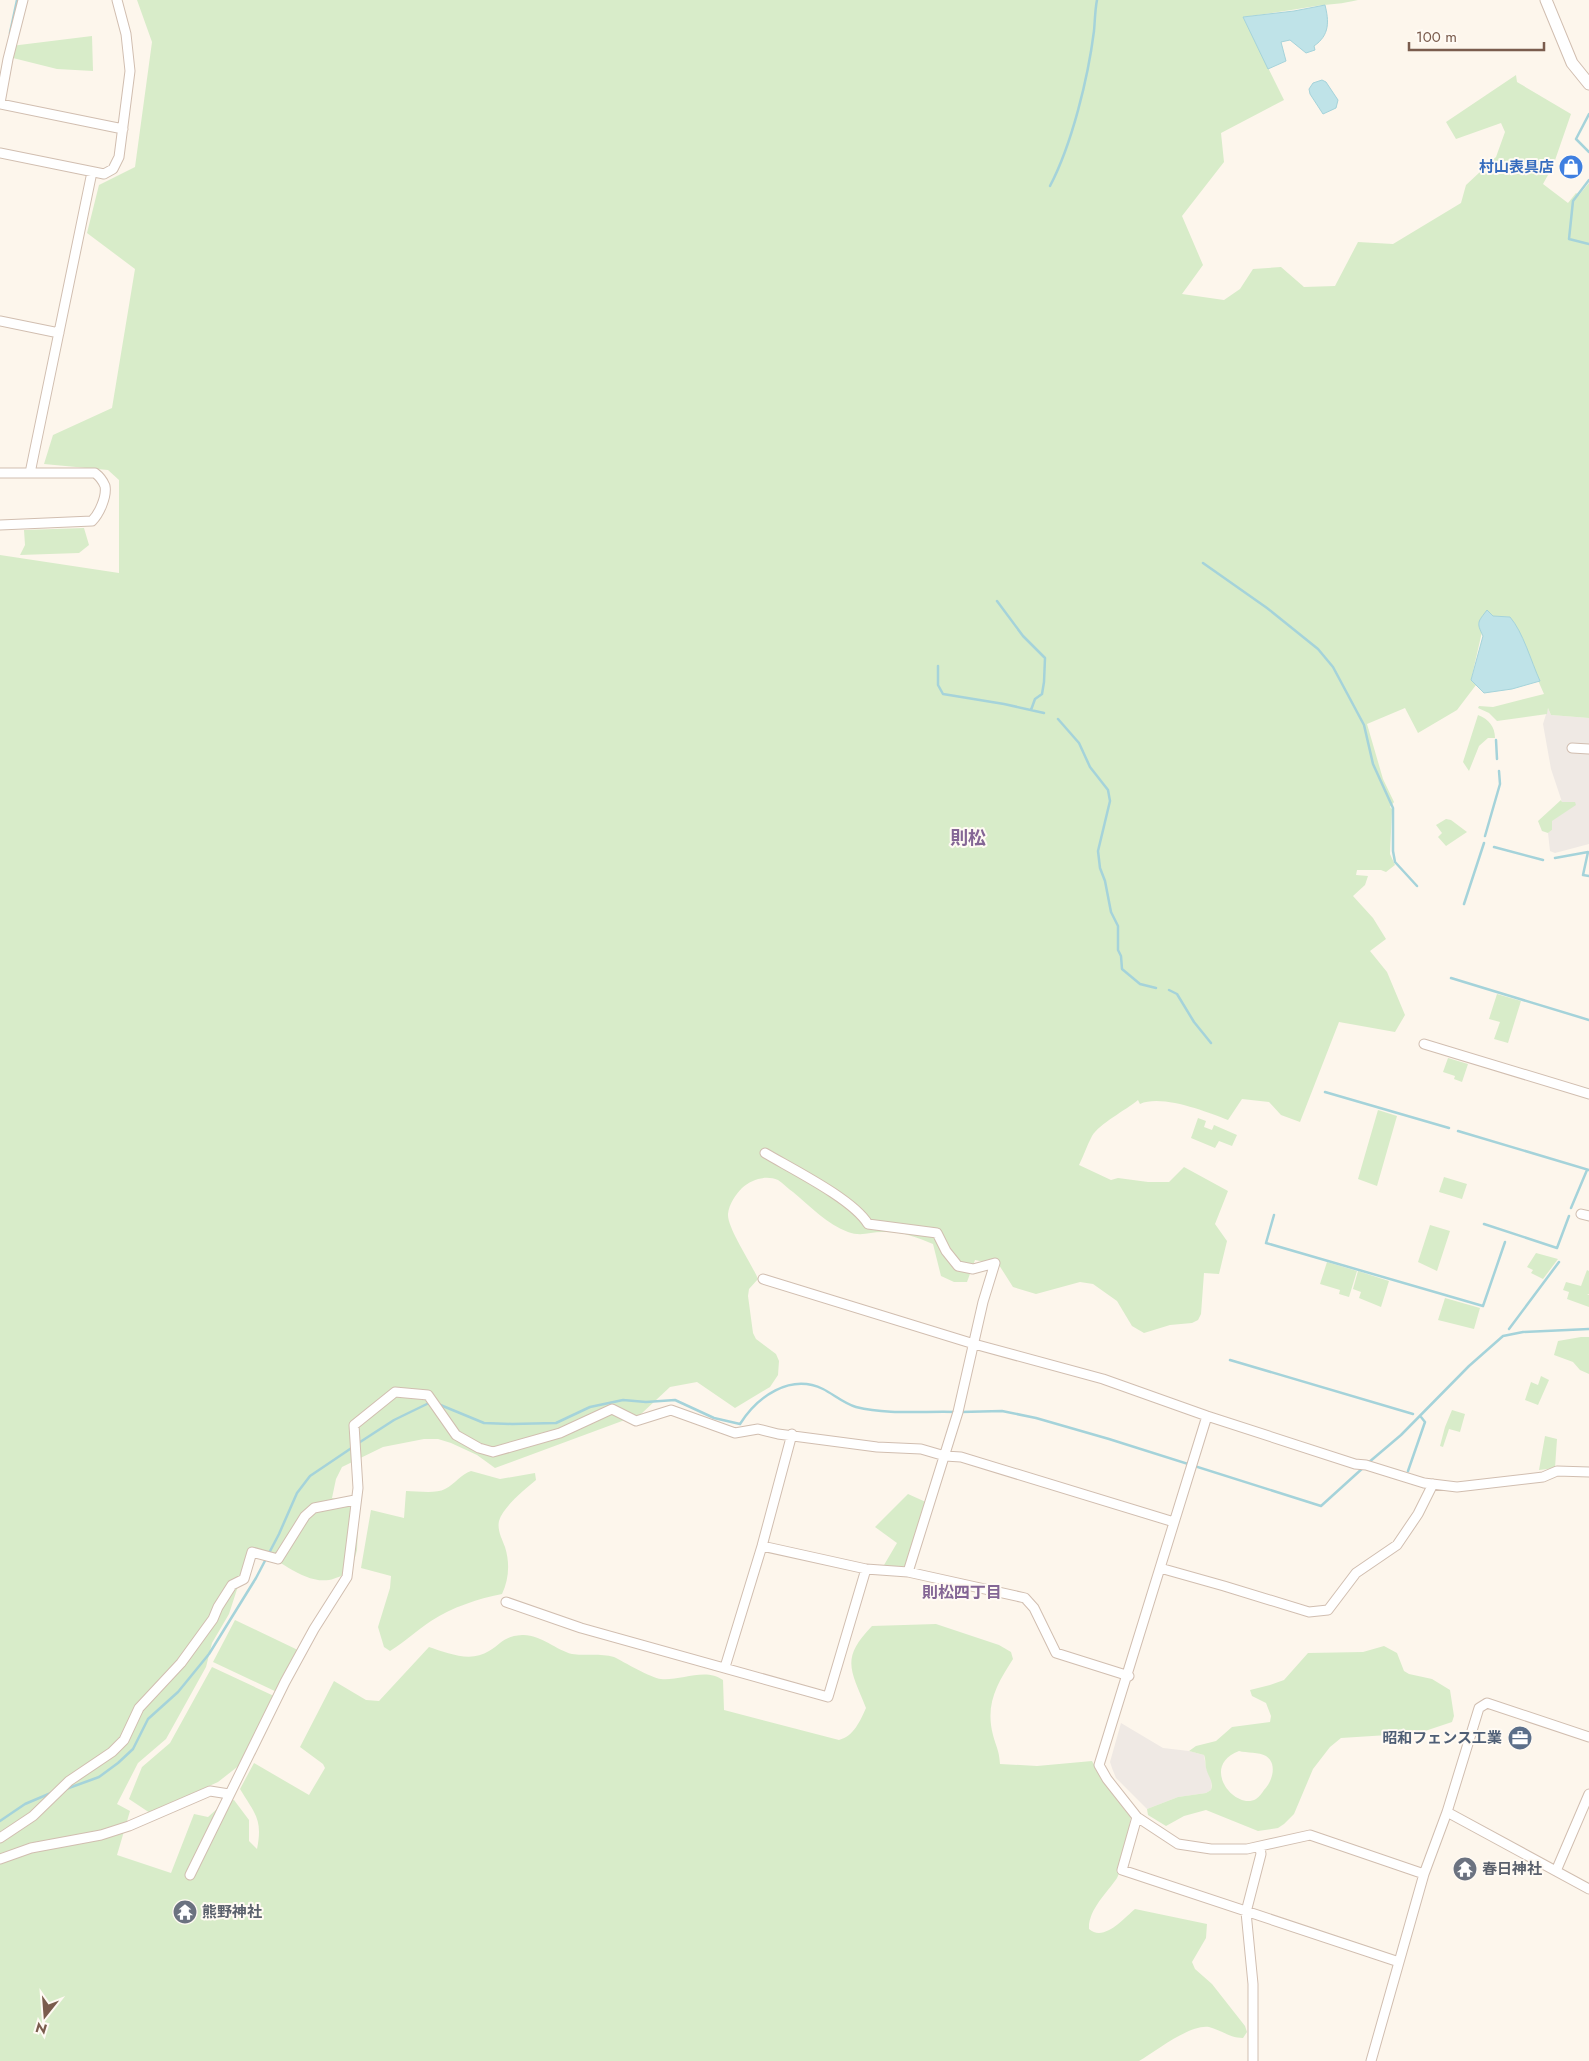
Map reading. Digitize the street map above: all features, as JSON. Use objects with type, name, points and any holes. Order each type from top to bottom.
[{"type":"street","points":[[23,0],[10,51],[0,103],[124,129]]},
{"type":"street","points":[[0,153],[104,174],[113,168],[119,158],[130,71],[126,34],[118,0]]},
{"type":"street","points":[[1546,0],[1572,63],[1589,84]]},
{"type":"street","points":[[30,473],[92,172]]},
{"type":"street","points":[[0,321],[59,333]]},
{"type":"street","points":[[0,473],[95,472],[102,480],[105,489],[98,514],[89,522],[0,525]]},
{"type":"street","points":[[1572,748],[1589,749]]},
{"type":"street","points":[[1424,1044],[1589,1094]]},
{"type":"street","points":[[765,1153],[842,1199],[862,1215],[868,1224],[937,1233],[946,1251],[958,1266],[973,1269],[995,1263],[983,1302],[958,1412],[908,1572]]},
{"type":"street","points":[[763,1279],[974,1344],[1104,1379],[1207,1416],[1355,1464],[1369,1466],[1424,1484],[1466,1487],[1543,1477],[1557,1472],[1589,1472]]},
{"type":"street","points":[[190,1875],[289,1674],[314,1629],[347,1577],[355,1500],[358,1488],[358,1464],[354,1425],[395,1392],[428,1395],[456,1435],[479,1448],[493,1452],[560,1433],[612,1409],[636,1421],[671,1410],[735,1432],[758,1428],[778,1434],[792,1434],[877,1448],[921,1449],[945,1456],[961,1457],[1174,1522]]},
{"type":"street","points":[[1207,1416],[1128,1676],[1100,1759],[1100,1765],[1107,1779],[1137,1817],[1178,1844],[1211,1849],[1247,1849],[1260,1848],[1310,1835],[1424,1874]]},
{"type":"street","points":[[725,1667],[762,1546],[792,1434]]},
{"type":"street","points":[[1160,1568],[1309,1612],[1328,1610],[1356,1573],[1397,1545],[1418,1514],[1433,1484]]},
{"type":"street","points":[[0,1838],[33,1816],[69,1781],[112,1752],[124,1740],[139,1708],[182,1663],[214,1619],[218,1607],[232,1585],[244,1579],[252,1552],[278,1559],[305,1516],[314,1508],[355,1500]]},
{"type":"street","points":[[762,1546],[866,1569],[908,1572],[1025,1598],[1034,1608],[1056,1653],[1128,1676]]},
{"type":"street","points":[[506,1602],[581,1628],[828,1697],[866,1569]]},
{"type":"street","points":[[1371,2061],[1424,1874],[1447,1812],[1477,1712],[1484,1704],[1589,1737]]},
{"type":"street","points":[[0,1859],[32,1848],[101,1834],[129,1826],[210,1791],[229,1794]]},
{"type":"street","points":[[1556,1871],[1589,1794]]},
{"type":"street","points":[[1447,1812],[1589,1890]]},
{"type":"street","points":[[1137,1817],[1122,1870],[1399,1962]]},
{"type":"street","points":[[1253,2061],[1253,1984],[1246,1912],[1261,1854],[1260,1848]]},
{"type":"shaded area","points":[[1548,708],[1551,715],[1589,718],[1589,844],[1555,853],[1550,851],[1548,833],[1552,830],[1551,821],[1574,802],[1562,802],[1551,769],[1543,724]]},
{"type":"shaded area","points":[[1121,1723],[1163,1748],[1204,1755],[1206,1768],[1212,1781],[1211,1790],[1206,1793],[1178,1797],[1147,1809],[1116,1778],[1110,1762]]},
{"type":"green space","points":[[137,0],[1358,0],[1243,17],[1284,100],[1221,133],[1224,162],[1182,216],[1203,265],[1182,294],[1224,300],[1240,289],[1253,269],[1281,267],[1304,287],[1335,286],[1358,242],[1393,244],[1461,203],[1466,185],[1496,157],[1505,132],[1501,123],[1456,139],[1446,122],[1516,75],[1517,82],[1571,114],[1553,166],[1543,184],[1568,203],[1576,193],[1579,195],[1589,183],[1589,718],[1551,715],[1548,708],[1547,714],[1497,721],[1489,713],[1478,708],[1479,706],[1493,707],[1544,694],[1510,617],[1493,616],[1487,610],[1471,680],[1476,685],[1457,710],[1418,733],[1405,708],[1367,724],[1383,779],[1394,802],[1390,807],[1392,809],[1390,854],[1395,865],[1386,872],[1381,870],[1357,870],[1356,875],[1368,876],[1365,885],[1353,896],[1373,918],[1386,939],[1370,951],[1387,972],[1405,1015],[1395,1032],[1339,1022],[1300,1122],[1281,1115],[1269,1102],[1242,1099],[1228,1120],[1184,1105],[1160,1101],[1149,1101],[1140,1104],[1138,1100],[1095,1131],[1079,1165],[1111,1180],[1118,1178],[1148,1182],[1169,1182],[1184,1167],[1228,1191],[1215,1224],[1227,1241],[1219,1274],[1204,1273],[1201,1314],[1198,1320],[1192,1323],[1170,1325],[1144,1333],[1132,1326],[1117,1301],[1093,1284],[1080,1282],[1036,1294],[1013,1287],[999,1265],[975,1260],[967,1282],[954,1282],[941,1276],[933,1244],[896,1232],[861,1234],[848,1232],[826,1220],[778,1180],[764,1178],[755,1180],[737,1193],[731,1203],[728,1214],[735,1237],[758,1279],[749,1289],[748,1296],[753,1333],[756,1339],[776,1354],[779,1361],[778,1375],[770,1387],[735,1408],[697,1382],[670,1387],[641,1414],[495,1468],[477,1455],[438,1439],[424,1439],[383,1447],[342,1467],[336,1479],[332,1498],[359,1504],[357,1550],[351,1572],[329,1580],[308,1578],[260,1552],[250,1549],[229,1614],[212,1643],[206,1667],[166,1739],[138,1763],[117,1804],[130,1811],[117,1855],[171,1873],[194,1814],[208,1817],[218,1808],[220,1802],[234,1800],[249,1820],[249,1841],[257,1849],[259,1839],[258,1823],[254,1811],[240,1789],[254,1763],[309,1795],[325,1768],[323,1764],[300,1747],[334,1681],[366,1700],[379,1701],[429,1647],[459,1656],[475,1656],[482,1655],[507,1638],[522,1635],[535,1637],[572,1654],[614,1657],[644,1673],[661,1679],[701,1674],[716,1676],[723,1680],[724,1710],[839,1740],[853,1732],[866,1708],[856,1684],[851,1665],[855,1647],[862,1637],[872,1626],[936,1624],[999,1645],[1011,1652],[1013,1659],[994,1695],[990,1714],[1000,1764],[1037,1766],[1092,1761],[1104,1783],[1131,1817],[1119,1873],[1095,1908],[1089,1929],[1101,1933],[1107,1931],[1135,1909],[1207,1924],[1206,1938],[1192,1962],[1195,1969],[1212,1984],[1245,2026],[1247,2032],[1243,2038],[1234,2037],[1209,2027],[1201,2027],[1183,2034],[1139,2061],[0,2061],[0,555],[119,573],[119,480],[108,470],[44,464],[53,435],[112,408],[135,269],[87,233],[99,185],[135,167],[152,42]]},
{"type":"green space","points":[[92,36],[93,71],[57,69],[13,58],[11,46]]},
{"type":"green space","points":[[84,528],[89,545],[79,553],[20,555],[25,545],[24,530]]},
{"type":"green space","points":[[1478,715],[1491,724],[1495,738],[1488,738],[1479,746],[1469,771],[1463,762]]},
{"type":"green space","points":[[1561,800],[1562,802],[1575,802],[1576,805],[1552,821],[1552,830],[1548,833],[1542,831],[1538,821]]},
{"type":"green space","points":[[1446,819],[1451,820],[1467,832],[1446,846],[1438,837],[1442,833],[1436,825]]},
{"type":"green space","points":[[1497,994],[1521,1001],[1508,1043],[1494,1039],[1500,1022],[1489,1019]]},
{"type":"green space","points":[[1448,1058],[1468,1064],[1462,1082],[1454,1079],[1455,1076],[1443,1072]]},
{"type":"green space","points":[[1378,1110],[1397,1116],[1377,1186],[1358,1179]]},
{"type":"green space","points":[[1198,1118],[1206,1121],[1204,1127],[1212,1130],[1214,1125],[1237,1135],[1232,1146],[1219,1141],[1215,1148],[1191,1138]]},
{"type":"green space","points":[[1444,1177],[1467,1184],[1462,1199],[1439,1192]]},
{"type":"green space","points":[[1430,1225],[1450,1231],[1437,1271],[1418,1262]]},
{"type":"green space","points":[[1536,1253],[1558,1259],[1543,1279],[1531,1273],[1533,1270],[1527,1267]]},
{"type":"green space","points":[[1327,1262],[1357,1271],[1349,1297],[1339,1294],[1340,1290],[1320,1284]]},
{"type":"green space","points":[[1587,1270],[1589,1271],[1589,1294],[1587,1294],[1589,1295],[1589,1307],[1567,1299],[1569,1292],[1563,1290],[1566,1282],[1581,1286]]},
{"type":"green space","points":[[1358,1271],[1389,1281],[1381,1307],[1359,1298],[1361,1292],[1353,1289]]},
{"type":"green space","points":[[1445,1298],[1480,1308],[1474,1329],[1438,1320]]},
{"type":"green space","points":[[1589,1337],[1589,1374],[1580,1370],[1573,1362],[1554,1355],[1558,1341]]},
{"type":"green space","points":[[1541,1376],[1549,1380],[1538,1405],[1525,1400],[1531,1382],[1538,1385]]},
{"type":"green space","points":[[1452,1410],[1465,1414],[1460,1432],[1449,1429],[1443,1447],[1440,1446]]},
{"type":"green space","points":[[1545,1436],[1557,1439],[1555,1468],[1539,1470]]},
{"type":"green space","points":[[471,1471],[500,1479],[535,1473],[536,1480],[510,1504],[499,1521],[499,1531],[507,1553],[508,1565],[506,1583],[502,1594],[474,1601],[448,1612],[431,1621],[390,1651],[384,1647],[378,1627],[390,1588],[391,1576],[361,1568],[371,1510],[404,1518],[406,1491],[441,1491]]},
{"type":"green space","points":[[908,1494],[928,1503],[905,1570],[884,1565],[897,1543],[875,1527]]},
{"type":"green space","points":[[235,1620],[302,1652],[279,1693],[213,1662]]},
{"type":"green space","points":[[1384,1646],[1397,1653],[1404,1671],[1409,1674],[1432,1679],[1450,1690],[1454,1716],[1452,1722],[1419,1733],[1341,1738],[1330,1747],[1313,1769],[1294,1814],[1278,1828],[1258,1831],[1206,1810],[1184,1816],[1166,1826],[1148,1815],[1147,1809],[1178,1797],[1206,1793],[1211,1790],[1211,1781],[1204,1755],[1189,1751],[1196,1746],[1216,1741],[1232,1727],[1270,1722],[1271,1716],[1266,1703],[1252,1696],[1250,1690],[1284,1680],[1308,1653],[1363,1652]],"holes":[[[1239,1751],[1266,1756],[1272,1764],[1271,1778],[1267,1787],[1256,1799],[1248,1801],[1239,1799],[1231,1793],[1221,1776],[1222,1767],[1227,1758]]]},
{"type":"green space","points":[[212,1667],[274,1696],[241,1764],[218,1782],[150,1813],[129,1799],[142,1767],[170,1743]]},
{"type":"water","points":[[1325,5],[1327,17],[1326,32],[1314,46],[1315,50],[1306,53],[1290,40],[1281,42],[1286,61],[1268,69],[1243,17]]},
{"type":"water","points":[[1322,80],[1326,82],[1338,100],[1336,108],[1323,114],[1310,94],[1309,89],[1313,83]]},
{"type":"water","points":[[1487,610],[1493,616],[1510,617],[1515,623],[1540,681],[1512,689],[1484,693],[1471,680],[1483,636],[1479,628],[1479,622]]},
{"type":"waterway","points":[[10,33],[17,0]]},
{"type":"waterway","points":[[1050,186],[1065,151],[1078,110],[1091,49],[1097,0]]},
{"type":"waterway","points":[[1589,114],[1576,139],[1589,152]]},
{"type":"waterway","points":[[1589,180],[1573,201],[1569,239],[1589,244]]},
{"type":"waterway","points":[[1203,563],[1267,608],[1318,649],[1333,667],[1364,725],[1373,764],[1393,808],[1393,851],[1395,862],[1417,886]]},
{"type":"waterway","points":[[997,601],[1023,636],[1045,658],[1042,694],[1035,699],[1031,710]]},
{"type":"waterway","points":[[938,666],[938,685],[943,694],[1044,713]]},
{"type":"waterway","points":[[1058,719],[1079,743],[1090,767],[1108,790],[1110,801],[1098,851],[1100,868],[1105,881],[1111,912],[1118,926],[1118,950],[1121,956],[1122,969],[1140,984],[1156,988]]},
{"type":"waterway","points":[[1496,740],[1497,759]]},
{"type":"waterway","points":[[1485,836],[1500,784],[1499,771]]},
{"type":"waterway","points":[[1464,904],[1484,843]]},
{"type":"waterway","points":[[1494,847],[1543,860]]},
{"type":"waterway","points":[[1555,858],[1588,852],[1583,875],[1589,876]]},
{"type":"waterway","points":[[1451,978],[1589,1020]]},
{"type":"waterway","points":[[1169,990],[1177,994],[1194,1022],[1211,1043]]},
{"type":"waterway","points":[[1325,1092],[1449,1128]]},
{"type":"waterway","points":[[1458,1131],[1589,1170]]},
{"type":"waterway","points":[[1571,1208],[1587,1170]]},
{"type":"waterway","points":[[1274,1215],[1266,1243],[1483,1306],[1505,1242]]},
{"type":"waterway","points":[[1484,1224],[1557,1248],[1569,1216]]},
{"type":"waterway","points":[[1509,1329],[1559,1262]]},
{"type":"waterway","points":[[1368,1463],[1401,1435],[1469,1366],[1503,1336],[1523,1332],[1589,1329]]},
{"type":"waterway","points":[[1230,1360],[1413,1414]]},
{"type":"waterway","points":[[438,1404],[484,1423],[512,1424],[556,1423],[590,1407],[623,1400],[646,1402],[675,1400],[714,1418],[740,1424],[747,1414],[765,1397],[776,1390],[798,1384],[811,1385],[823,1389],[856,1407],[893,1412],[956,1412]]},
{"type":"waterway","points":[[357,1444],[394,1420],[431,1402]]},
{"type":"waterway","points":[[961,1412],[1002,1411],[1036,1418],[1321,1506],[1364,1467]]},
{"type":"waterway","points":[[1408,1471],[1425,1422],[1421,1417]]},
{"type":"waterway","points":[[66,1789],[99,1777],[133,1749],[148,1719],[178,1692],[209,1654],[256,1578],[279,1534],[297,1493],[310,1476],[353,1447]]},
{"type":"waterway","points":[[0,1821],[25,1804],[51,1793]]},
{"type":"place","name":"村山表具店","points":[[1571,167]]},
{"type":"place","name":"昭和フェンス工業","points":[[1520,1738]]},
{"type":"place","name":"春日神社","points":[[1465,1869]]},
{"type":"place","name":"熊野神社","points":[[185,1912]]},
{"type":"district","name":"則松","points":[[968,838]]},
{"type":"district","name":"則松四丁目","points":[[962,1592]]}]
